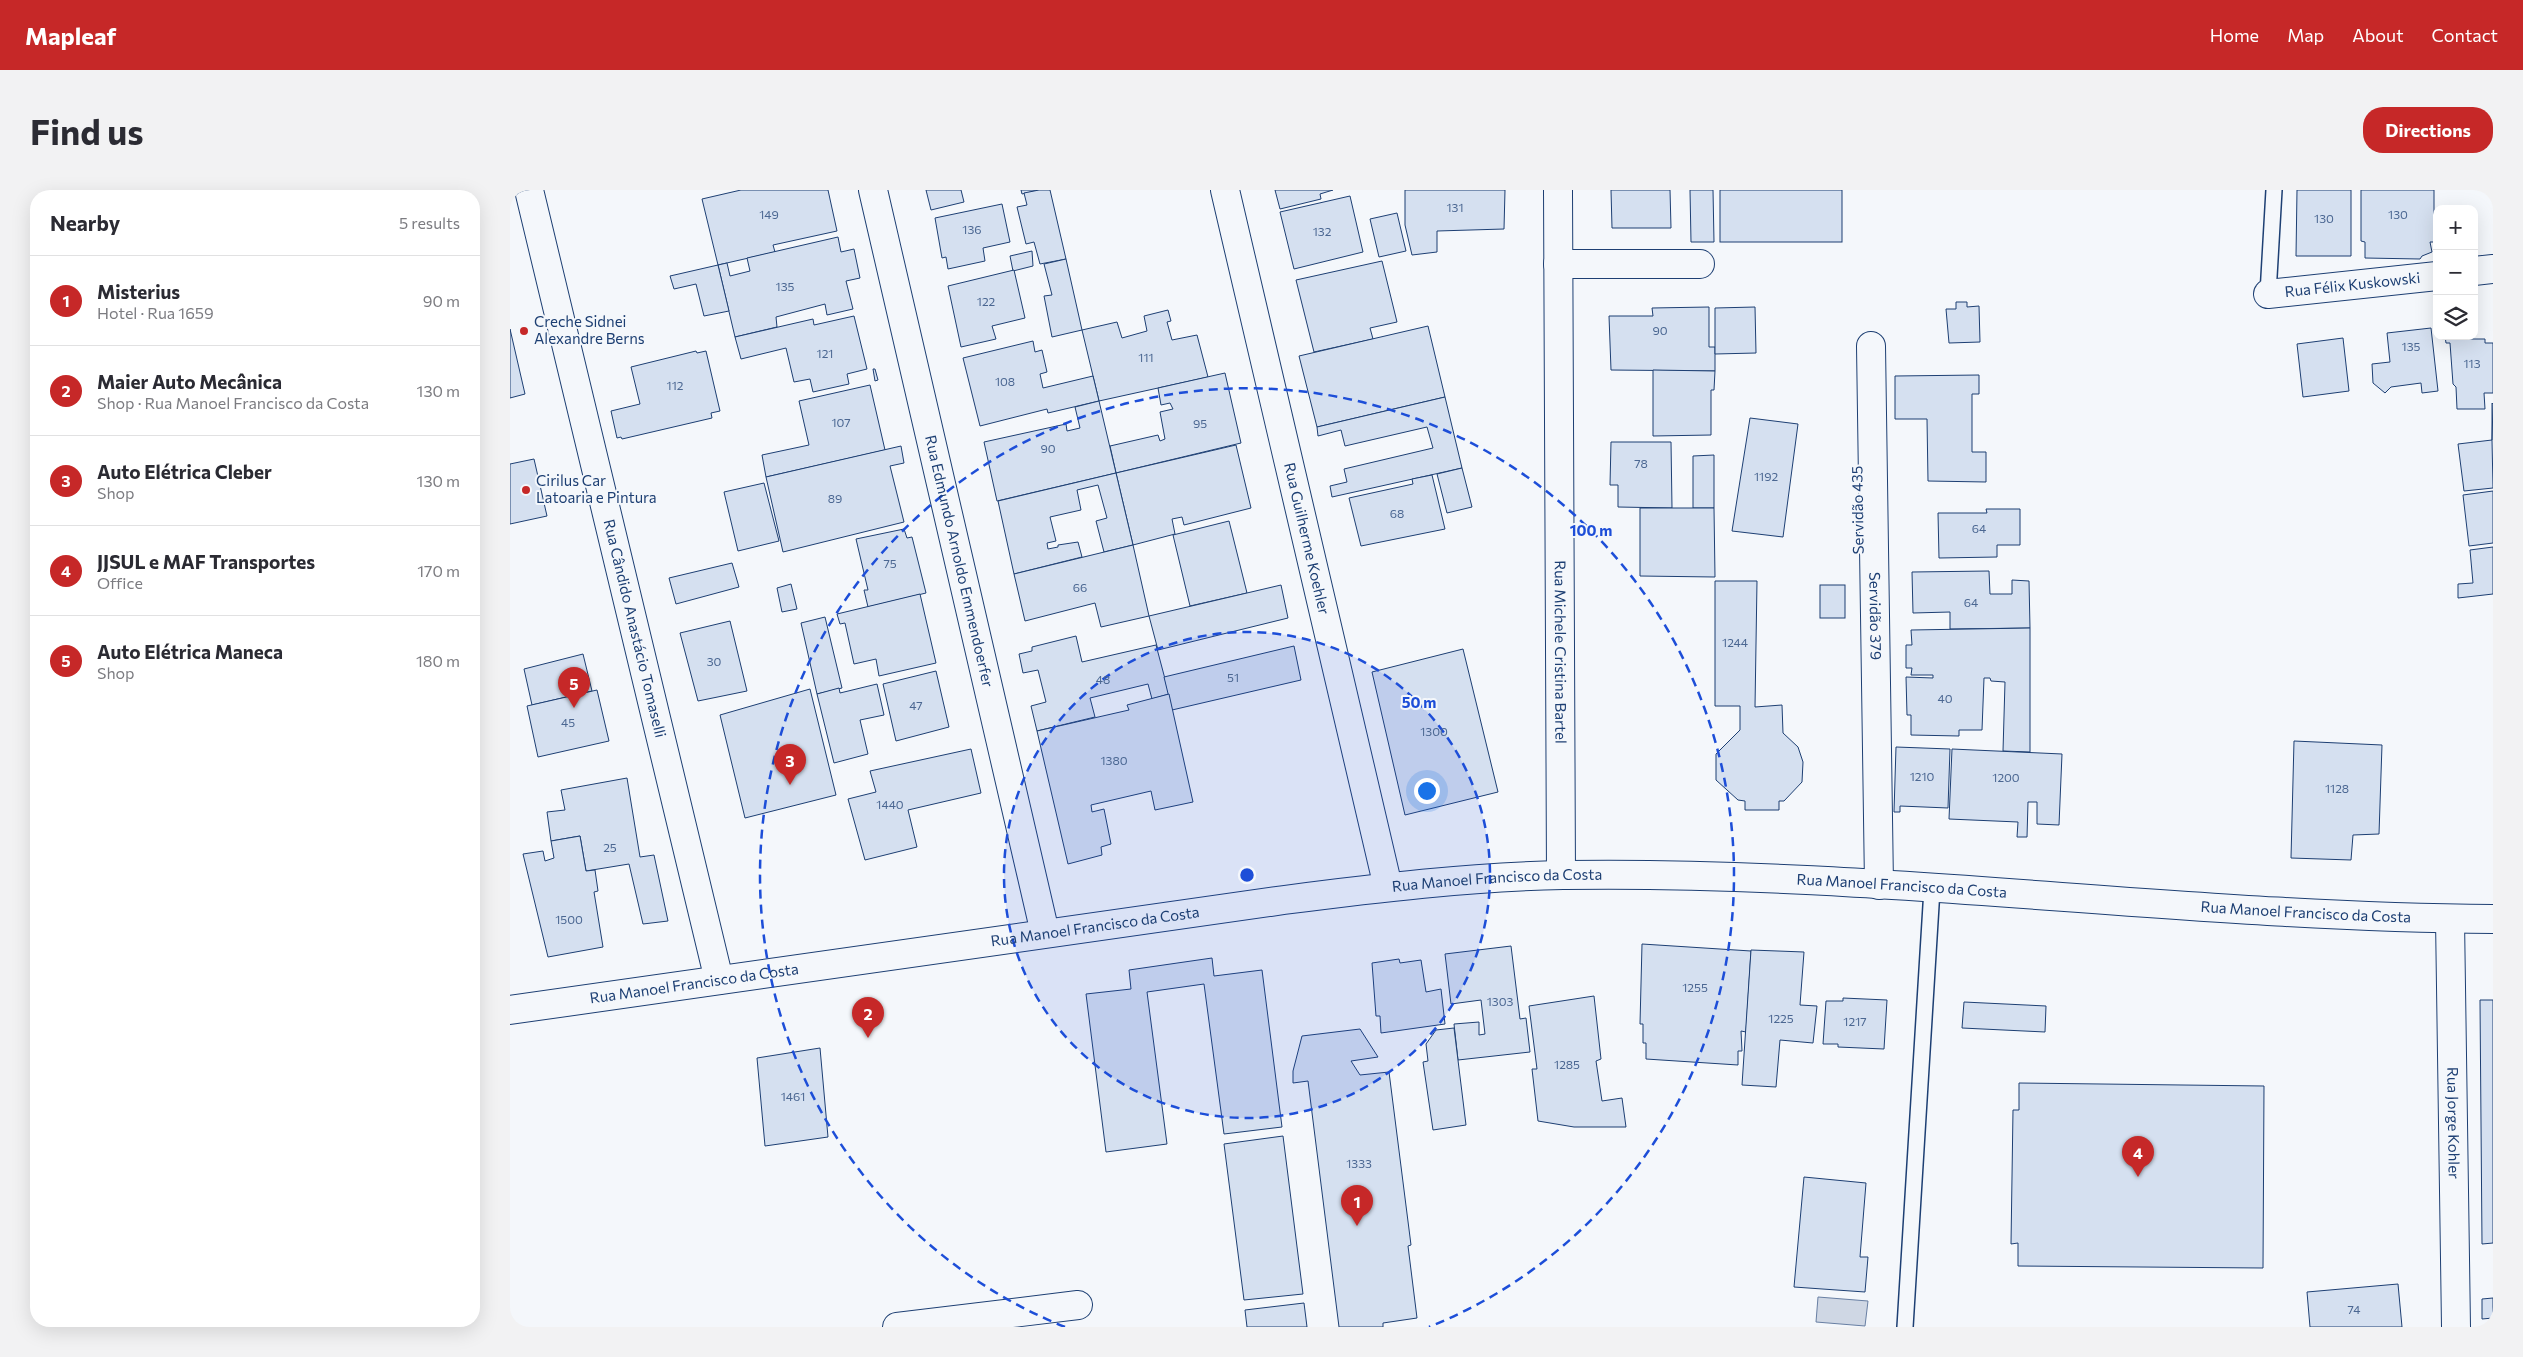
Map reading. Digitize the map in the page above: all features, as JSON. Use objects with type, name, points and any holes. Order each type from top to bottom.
[{"type":"street","name":"Rua Cândido Anastácio Tomaselli","points":[[529,190],[719,980]]},
{"type":"street","name":"Rua Edmundo Arnoldo Emmendoerfer","points":[[873,190],[1045,933]]},
{"type":"street","name":"Rua Guilherme Koehler","points":[[1225,190],[1388,887]]},
{"type":"street","name":"Rua Michele Cristina Bartel","points":[[1558,190],[1561,875]]},
{"type":"street","points":[[1558,264],[1700,264]]},
{"type":"street","points":[[2478,271],[2493,269]]},
{"type":"street","name":"Rua Félix Kuskowski","points":[[2268,294],[2433,276]]},
{"type":"street","name":"Servidão 379","points":[[1864,346],[1871,885]]},
{"type":"street","name":"Rua Manoel Francisco da Costa","points":[[510,1010],[1045,933],[1388,887],[1476,879],[1561,875],[1726,877],[2364,916],[2493,919]]},
{"type":"street","name":"Rua Jorge Kohler","points":[[2450,918],[2456,1327]]},
{"type":"street","points":[[897,1327],[1078,1305]]},
{"type":"lane","points":[[2268,294],[2274,190]]},
{"type":"lane","points":[[1905,1327],[1932,889]]},
{"type":"shaded area","points":[[1818,1297],[1868,1301],[1865,1326],[1816,1322]]},
{"type":"building","points":[[741,190],[828,190],[837,231],[773,245],[775,252],[718,265],[702,199]]},
{"type":"building","points":[[926,190],[961,190],[964,202],[931,210]]},
{"type":"building","points":[[1021,190],[1039,190],[1022,194]]},
{"type":"building","points":[[1050,190],[1066,259],[1040,264],[1034,242],[1026,244],[1017,207],[1027,205],[1024,193]]},
{"type":"building","points":[[1275,190],[1333,190],[1320,194],[1321,199],[1280,209]]},
{"type":"building","points":[[1405,190],[1505,190],[1504,229],[1437,231],[1437,252],[1412,255],[1405,225]]},
{"type":"building","points":[[1611,190],[1670,190],[1671,228],[1612,228]]},
{"type":"building","points":[[1690,190],[1713,190],[1714,242],[1691,242]]},
{"type":"building","points":[[1720,190],[1842,190],[1842,242],[1720,242]]},
{"type":"building","points":[[2297,190],[2351,190],[2351,256],[2296,256]]},
{"type":"building","points":[[2361,190],[2434,190],[2433,242],[2430,242],[2432,252],[2422,256],[2420,259],[2365,258],[2365,242],[2361,241]]},
{"type":"building","points":[[1350,196],[1363,252],[1294,269],[1280,212]]},
{"type":"building","points":[[1002,204],[1010,242],[983,248],[985,261],[948,269],[946,257],[942,258],[935,218]]},
{"type":"building","points":[[1397,213],[1406,251],[1379,257],[1370,219]]},
{"type":"building","points":[[838,237],[841,252],[854,249],[860,278],[846,281],[853,309],[827,315],[825,304],[776,317],[777,327],[735,337],[718,265],[727,263],[730,276],[750,271],[747,258]]},
{"type":"building","points":[[1032,251],[1033,266],[1013,271],[1010,256]]},
{"type":"building","points":[[1066,259],[1082,330],[1052,337],[1044,296],[1052,295],[1044,264]]},
{"type":"building","points":[[1382,261],[1397,322],[1370,328],[1373,339],[1314,352],[1296,280]]},
{"type":"building","points":[[718,265],[729,311],[704,316],[696,284],[674,289],[670,276]]},
{"type":"building","points":[[1014,270],[1025,318],[992,326],[996,339],[961,347],[948,286]]},
{"type":"building","points":[[1956,302],[1967,302],[1967,307],[1979,306],[1980,342],[1949,343],[1946,309],[1956,309]]},
{"type":"building","points":[[1709,307],[1709,347],[1715,347],[1715,371],[1611,370],[1609,316],[1653,316],[1652,308]]},
{"type":"building","points":[[1755,307],[1756,353],[1715,354],[1715,308]]},
{"type":"building","points":[[1168,310],[1171,321],[1167,322],[1172,340],[1197,335],[1208,377],[1099,401],[1082,330],[1117,322],[1122,338],[1147,331],[1144,316]]},
{"type":"building","points":[[854,316],[867,369],[847,374],[849,384],[813,392],[810,379],[794,382],[786,348],[741,359],[735,337],[813,319],[814,325]]},
{"type":"building","points":[[1428,326],[1445,397],[1317,427],[1299,356]]},
{"type":"building","points":[[2431,328],[2438,391],[2422,393],[2421,383],[2391,387],[2385,393],[2373,383],[2372,364],[2390,362],[2387,333]]},
{"type":"building","points":[[510,329],[525,394],[510,398]]},
{"type":"building","points":[[2343,338],[2349,391],[2303,397],[2297,344]]},
{"type":"building","points":[[2485,339],[2485,343],[2493,343],[2493,393],[2484,393],[2485,409],[2457,409],[2450,343],[2446,343],[2446,340]]},
{"type":"building","points":[[1033,341],[1035,352],[1042,350],[1047,372],[1040,374],[1043,388],[1093,376],[1099,401],[1048,413],[1047,409],[980,426],[963,358]]},
{"type":"building","points":[[696,351],[697,353],[706,351],[720,411],[711,413],[712,418],[622,439],[621,437],[617,438],[611,411],[640,404],[631,367]]},
{"type":"building","points":[[873,369],[875,369],[878,380],[875,381]]},
{"type":"building","points":[[1653,370],[1715,371],[1714,390],[1711,390],[1711,435],[1653,436]]},
{"type":"building","points":[[1225,373],[1241,443],[1116,473],[1110,446],[1158,435],[1160,441],[1165,439],[1160,412],[1173,409],[1170,403],[1161,405],[1158,388]]},
{"type":"building","points":[[1979,375],[1979,394],[1972,394],[1972,452],[1986,452],[1986,482],[1928,481],[1927,419],[1895,419],[1895,376]]},
{"type":"building","points":[[870,385],[885,450],[766,477],[762,455],[809,445],[799,401]]},
{"type":"building","points":[[1445,397],[1462,468],[1332,497],[1330,486],[1347,482],[1344,469],[1433,448],[1427,427],[1345,446],[1341,430],[1318,436],[1317,427]]},
{"type":"building","points":[[1099,401],[1116,473],[997,501],[984,442],[1066,424],[1067,431],[1080,428],[1075,407]]},
{"type":"building","points":[[2492,403],[2493,404],[2492,440]]},
{"type":"building","points":[[1750,418],[1798,424],[1783,537],[1732,531]]},
{"type":"building","points":[[2492,440],[2493,488],[2464,491],[2458,444]]},
{"type":"building","points":[[1611,442],[1671,442],[1672,508],[1618,507],[1618,485],[1610,485]]},
{"type":"building","points":[[1236,445],[1251,508],[1184,525],[1182,517],[1172,519],[1175,534],[1133,545],[1116,473]]},
{"type":"building","points":[[901,446],[904,463],[890,466],[904,522],[783,552],[766,477]]},
{"type":"building","points":[[1714,455],[1714,508],[1693,508],[1693,456]]},
{"type":"building","points":[[534,459],[547,516],[510,524],[510,464]]},
{"type":"building","points":[[1462,468],[1472,507],[1447,513],[1437,474]]},
{"type":"building","points":[[1116,473],[1133,545],[1104,552],[1096,521],[1107,518],[1098,485],[1077,490],[1081,510],[1050,517],[1056,541],[1047,543],[1048,549],[1058,547],[1058,545],[1078,542],[1082,557],[1014,574],[998,501]]},
{"type":"building","points":[[1432,475],[1445,529],[1361,546],[1349,498],[1413,484],[1412,479]]},
{"type":"building","points":[[764,483],[779,541],[738,551],[724,492]]},
{"type":"building","points":[[2493,491],[2493,543],[2469,546],[2463,495]]},
{"type":"building","points":[[1640,508],[1714,508],[1715,577],[1640,576]]},
{"type":"building","points":[[1986,509],[2020,509],[2020,545],[1997,545],[1997,557],[1939,558],[1938,513],[1987,513]]},
{"type":"building","points":[[1229,521],[1247,593],[1190,606],[1173,535]]},
{"type":"building","points":[[904,529],[907,538],[912,537],[926,593],[868,607],[864,590],[868,590],[856,539]]},
{"type":"building","points":[[1133,545],[1149,616],[1101,627],[1095,603],[1025,621],[1014,574]]},
{"type":"building","points":[[2493,547],[2493,594],[2458,598],[2458,584],[2473,583],[2470,550]]},
{"type":"building","points":[[732,563],[739,587],[676,604],[669,578]]},
{"type":"building","points":[[1989,571],[1990,594],[2012,594],[2012,580],[2029,581],[2030,628],[1950,629],[1950,612],[1913,613],[1912,572]]},
{"type":"building","points":[[1715,581],[1757,581],[1755,707],[1782,705],[1783,733],[1798,747],[1803,762],[1802,782],[1784,801],[1779,801],[1779,810],[1745,810],[1745,801],[1738,800],[1716,780],[1716,754],[1740,730],[1740,706],[1715,706]]},
{"type":"building","points":[[791,584],[797,609],[782,612],[777,588]]},
{"type":"building","points":[[1281,585],[1288,618],[1158,650],[1149,616]]},
{"type":"building","points":[[1820,585],[1845,585],[1845,618],[1820,618]]},
{"type":"building","points":[[920,594],[936,663],[879,676],[876,659],[854,664],[845,623],[840,624],[837,614]]},
{"type":"building","points":[[825,617],[842,688],[817,694],[801,623]]},
{"type":"building","points":[[730,621],[747,691],[698,701],[680,633]]},
{"type":"building","points":[[2030,628],[2030,752],[2003,751],[2005,682],[1991,681],[1990,678],[1984,678],[1982,730],[1959,730],[1959,736],[1911,735],[1911,715],[1907,715],[1906,677],[1933,678],[1933,675],[1911,675],[1912,668],[1906,668],[1906,645],[1912,645],[1911,630]]},
{"type":"building","points":[[1076,636],[1082,662],[1156,645],[1169,694],[1152,699],[1148,684],[1090,698],[1095,717],[1037,731],[1031,706],[1046,702],[1038,670],[1023,673],[1019,654],[1032,651],[1032,647]]},
{"type":"building","points":[[1294,646],[1301,680],[1172,710],[1164,677]]},
{"type":"building","points":[[1463,649],[1498,792],[1405,815],[1372,672]]},
{"type":"building","points":[[583,654],[592,691],[532,705],[524,669]]},
{"type":"building","points":[[936,671],[949,727],[896,741],[883,684]]},
{"type":"building","points":[[877,684],[884,715],[860,720],[868,754],[834,763],[817,694],[839,688],[840,693]]},
{"type":"building","points":[[810,689],[836,795],[745,818],[720,715]]},
{"type":"building","points":[[597,690],[609,741],[538,757],[527,706]]},
{"type":"building","points":[[1169,694],[1193,802],[1155,810],[1151,791],[1091,805],[1092,812],[1104,809],[1111,844],[1101,847],[1102,855],[1068,864],[1037,731],[1129,710],[1127,705]]},
{"type":"building","points":[[2294,741],[2382,745],[2379,834],[2353,835],[2351,860],[2291,858]]},
{"type":"building","points":[[1896,747],[1950,749],[1948,808],[1900,806],[1900,812],[1894,812]]},
{"type":"building","points":[[971,749],[981,793],[908,810],[917,847],[865,860],[848,799],[876,792],[870,771]]},
{"type":"building","points":[[1952,749],[2062,754],[2059,825],[2037,824],[2037,802],[2028,802],[2027,837],[2017,837],[2018,822],[1949,819]]},
{"type":"building","points":[[627,778],[640,857],[654,855],[668,921],[643,924],[629,864],[586,871],[580,836],[551,841],[547,812],[565,810],[561,790]]},
{"type":"building","points":[[580,836],[586,871],[595,870],[598,891],[594,892],[603,947],[548,957],[523,854],[543,851],[545,861],[554,858],[551,841]]},
{"type":"building","points":[[1642,944],[1751,951],[1746,1032],[1741,1031],[1742,1051],[1738,1051],[1738,1065],[1646,1059],[1646,1043],[1643,1043],[1643,1024],[1640,1024]]},
{"type":"building","points":[[1511,946],[1520,1019],[1526,1018],[1530,1052],[1458,1060],[1454,1024],[1479,1022],[1479,1035],[1485,1034],[1481,1000],[1451,1004],[1445,954]]},
{"type":"building","points":[[1751,950],[1804,952],[1800,1005],[1817,1006],[1813,1043],[1780,1040],[1776,1087],[1742,1085]]},
{"type":"building","points":[[1212,958],[1214,976],[1262,970],[1282,1127],[1224,1134],[1204,984],[1147,992],[1167,1144],[1106,1152],[1086,994],[1131,989],[1129,970]]},
{"type":"building","points":[[1399,959],[1400,963],[1421,960],[1426,992],[1441,989],[1445,1024],[1381,1033],[1380,1016],[1376,1016],[1372,963]]},
{"type":"building","points":[[1594,996],[1601,1059],[1596,1061],[1602,1101],[1622,1098],[1626,1127],[1574,1127],[1538,1121],[1532,1069],[1537,1069],[1529,1006]]},
{"type":"building","points":[[1843,998],[1887,1000],[1884,1049],[1838,1047],[1838,1044],[1823,1044],[1826,1001],[1843,1001]]},
{"type":"building","points":[[2480,1000],[2493,1000],[2493,1243],[2482,1244]]},
{"type":"building","points":[[1964,1002],[2046,1006],[2045,1032],[1962,1028]]},
{"type":"building","points":[[1454,1028],[1466,1125],[1433,1130],[1423,1062],[1428,1061],[1426,1044],[1436,1030]]},
{"type":"building","points":[[1360,1029],[1378,1057],[1351,1061],[1360,1075],[1389,1072],[1411,1245],[1408,1246],[1417,1318],[1383,1323],[1383,1327],[1339,1327],[1308,1081],[1293,1083],[1293,1071],[1302,1036]]},
{"type":"building","points":[[820,1048],[828,1137],[765,1146],[757,1058]]},
{"type":"building","points":[[2019,1083],[2264,1086],[2263,1268],[2018,1266],[2018,1243],[2011,1244],[2013,1110],[2019,1110]]},
{"type":"building","points":[[1283,1136],[1303,1294],[1244,1300],[1224,1144]]},
{"type":"building","points":[[1804,1177],[1866,1183],[1860,1257],[1868,1257],[1865,1292],[1794,1287]]},
{"type":"building","points":[[2398,1284],[2402,1327],[2310,1327],[2307,1292]]},
{"type":"building","points":[[2493,1298],[2493,1318],[2482,1319],[2482,1299]]},
{"type":"building","points":[[1304,1303],[1307,1327],[1247,1327],[1245,1310]]},
{"type":"place","name":"Creche Sidnei Alexandre Berns","points":[[524,331]]},
{"type":"place","name":"Cirilus Car Latoaria e Pintura","points":[[526,490]]},
{"type":"place","name":"Auto Elétrica Maneca","points":[[574,708]]},
{"type":"place","name":"Auto Elétrica Cleber","points":[[790,785]]},
{"type":"place","name":"Maier Auto Mecânica","points":[[868,1038]]},
{"type":"place","name":"JJSUL e MAF Transportes","points":[[2138,1177]]},
{"type":"place","name":"Misterius","points":[[1357,1226]]}]
